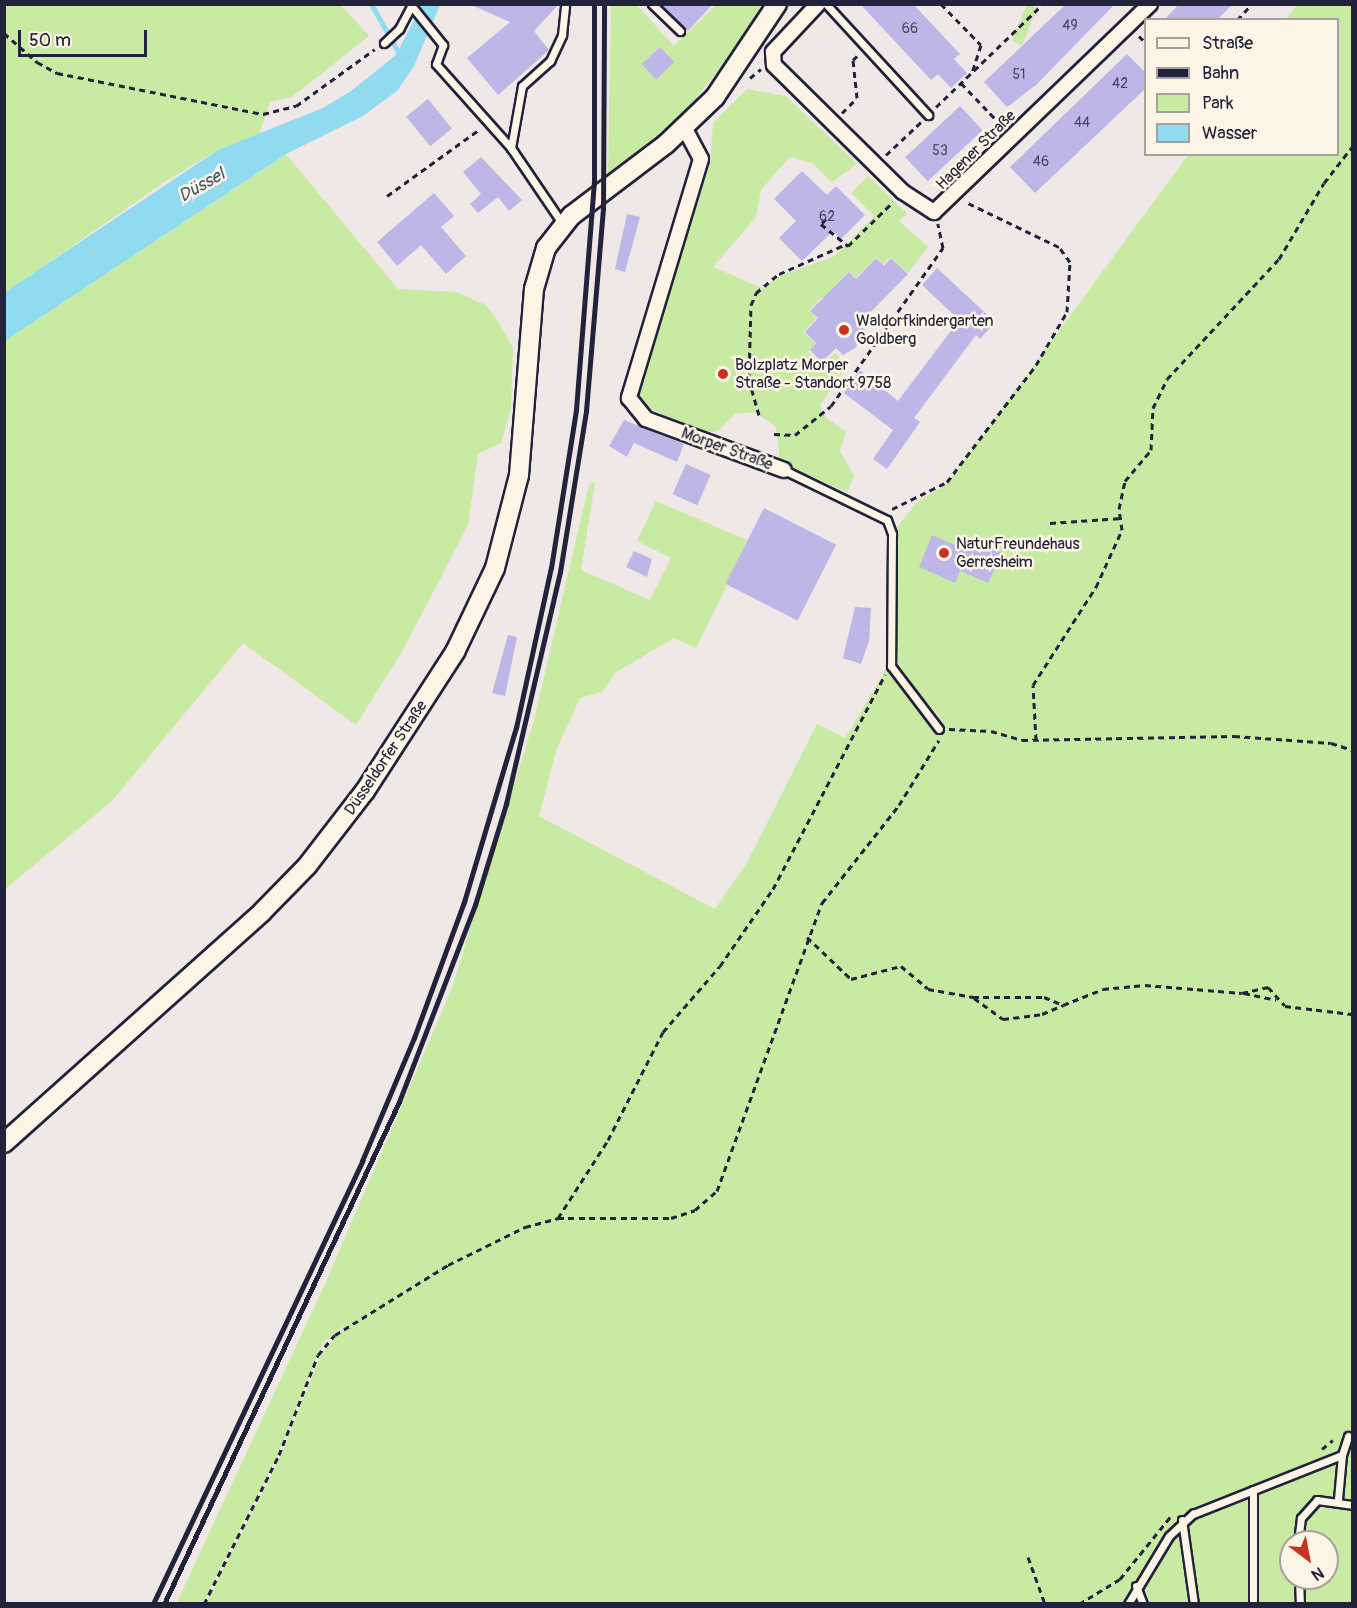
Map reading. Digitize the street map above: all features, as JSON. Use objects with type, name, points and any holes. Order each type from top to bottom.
[{"type":"main road","points":[[563,224],[684,127],[737,70],[777,4]]},
{"type":"main road","name":"Düsseldorfer Straße","points":[[4,1143],[307,866],[365,791],[455,652],[495,568],[514,501],[525,427],[534,289],[546,248],[563,224]]},
{"type":"street","name":"Hagener Straße","points":[[818,4],[771,59],[903,192],[926,211],[934,212],[954,196],[1012,136],[1150,4]]},
{"type":"street","name":"Morper Straße","points":[[684,127],[701,159],[631,380],[629,398],[646,419],[712,440],[777,466]]},
{"type":"lane","points":[[511,148],[522,86],[550,61],[562,35],[565,4]]},
{"type":"lane","points":[[652,4],[680,31]]},
{"type":"lane","points":[[826,4],[928,115]]},
{"type":"lane","points":[[411,5],[443,45],[436,64],[511,148],[563,224]]},
{"type":"lane","points":[[384,43],[399,29],[411,5]]},
{"type":"lane","name":"Morper Straße","points":[[777,466],[879,515]]},
{"type":"lane","points":[[879,515],[892,534],[891,666],[939,729]]},
{"type":"lane","points":[[1338,1499],[1342,1455],[1348,1436]]},
{"type":"lane","points":[[1128,1604],[1136,1586],[1182,1520],[1342,1455]]},
{"type":"lane","points":[[1253,1490],[1253,1604]]},
{"type":"lane","points":[[1300,1530],[1301,1518],[1317,1500],[1338,1499],[1353,1504]]},
{"type":"lane","points":[[1182,1520],[1194,1604]]},
{"type":"lane","points":[[1136,1586],[1143,1604]]},
{"type":"path","points":[[941,4],[981,45],[972,73]]},
{"type":"path","points":[[875,165],[1043,4]]},
{"type":"path","points":[[1239,18],[1252,4]]},
{"type":"path","points":[[4,33],[37,62],[57,73],[263,114],[296,106],[384,43]]},
{"type":"path","points":[[842,113],[857,99],[853,60],[867,47]]},
{"type":"path","points":[[961,83],[1012,136]]},
{"type":"path","points":[[387,195],[488,123]]},
{"type":"path","points":[[1036,740],[1033,685],[1096,587],[1122,531],[1119,509],[1125,481],[1151,450],[1153,408],[1167,379],[1279,259],[1324,183],[1353,147]]},
{"type":"path","points":[[759,415],[749,379],[751,305],[756,293],[779,274],[844,245],[855,243],[903,192]]},
{"type":"path","points":[[879,515],[947,482],[1036,365],[1066,312],[1070,262],[1059,247],[954,196]]},
{"type":"path","points":[[774,434],[795,435],[831,406],[943,248],[934,212]]},
{"type":"path","points":[[826,219],[821,224],[844,245]]},
{"type":"path","points":[[1050,523],[1122,518]]},
{"type":"path","points":[[558,1218],[608,1140],[663,1032],[760,910],[856,722],[891,666]]},
{"type":"path","points":[[204,1604],[279,1455],[325,1344],[354,1321],[448,1265],[525,1227],[558,1218],[671,1218],[695,1210],[717,1191],[728,1172],[807,937],[834,885],[932,758],[939,729],[1036,740],[1234,736],[1331,743],[1353,750]]},
{"type":"path","points":[[807,937],[851,979],[901,966],[928,989],[973,997],[1044,997],[1063,1005]]},
{"type":"path","points":[[973,997],[1003,1019],[1042,1014],[1103,988],[1145,985],[1242,993],[1278,1000]]},
{"type":"path","points":[[1242,993],[1268,987],[1285,1006],[1353,1014]]},
{"type":"path","points":[[1028,1557],[1045,1604]]},
{"type":"green space","points":[[1027,4],[1037,8],[1022,45],[1012,41]]},
{"type":"green space","points":[[5,5],[341,5],[369,36],[292,97],[270,102],[259,135],[218,150],[163,183],[5,293]]},
{"type":"green space","points":[[611,5],[637,5],[674,46],[716,5],[761,5],[742,40],[675,125],[618,173],[608,173]]},
{"type":"green space","points":[[1297,5],[1352,5],[1352,1603],[206,1603],[281,1456],[320,1356],[346,1324],[323,1343],[278,1455],[203,1603],[176,1604],[325,1284],[452,988],[534,720],[589,484],[595,482],[581,570],[650,600],[671,558],[637,541],[656,501],[749,541],[696,648],[674,638],[615,673],[602,692],[580,698],[557,748],[539,816],[715,909],[748,861],[817,724],[845,738],[889,665],[935,719],[940,717],[892,665],[893,532],[918,501],[946,485],[1187,156],[1339,156],[1339,18],[1287,18]]},
{"type":"green space","points":[[747,89],[786,96],[857,164],[832,182],[812,163],[790,157],[761,190],[756,217],[713,267],[764,289],[777,277],[835,256],[874,216],[851,193],[868,176],[907,213],[899,221],[928,247],[908,273],[891,257],[883,264],[876,257],[856,278],[849,271],[835,285],[842,291],[830,304],[822,297],[809,311],[817,318],[803,332],[815,343],[808,352],[822,364],[835,353],[848,365],[820,405],[825,417],[846,432],[840,451],[854,476],[847,492],[785,465],[780,460],[776,427],[755,412],[735,414],[719,430],[703,434],[639,403],[637,391],[671,271],[710,164],[713,123]]},
{"type":"green space","points":[[286,154],[398,289],[456,292],[486,305],[496,318],[513,348],[511,408],[501,443],[478,454],[468,525],[403,650],[356,725],[243,643],[112,801],[5,889],[5,341]]},
{"type":"water","points":[[422,5],[440,5],[414,66],[397,91],[363,116],[286,154],[5,341],[5,292],[218,150],[323,108],[351,91],[396,55]]},
{"type":"building","points":[[469,4],[559,4],[534,31],[549,50],[498,95],[467,58],[510,22]]},
{"type":"building","points":[[661,4],[713,4],[688,31]]},
{"type":"building","points":[[860,4],[913,4],[960,54],[954,59],[967,73],[951,88],[938,74],[931,80]]},
{"type":"building","points":[[1066,4],[1115,4],[1036,85],[1007,107],[984,82]]},
{"type":"building","points":[[1179,4],[1233,4],[1219,18],[1166,18]]},
{"type":"building","points":[[660,47],[674,62],[656,79],[642,64]]},
{"type":"building","points":[[1127,54],[1144,71],[1144,90],[1035,193],[1010,167]]},
{"type":"building","points":[[428,99],[452,129],[430,146],[406,117]]},
{"type":"building","points":[[960,106],[983,130],[928,181],[905,157]]},
{"type":"building","points":[[481,157],[522,200],[509,211],[498,197],[478,213],[470,204],[481,194],[463,172]]},
{"type":"building","points":[[802,171],[827,195],[836,186],[865,215],[841,239],[833,231],[802,261],[779,238],[796,221],[774,199]]},
{"type":"building","points":[[434,193],[454,216],[441,227],[466,256],[446,274],[421,245],[397,266],[377,242]]},
{"type":"building","points":[[627,214],[640,217],[625,272],[615,269]]},
{"type":"building","points":[[876,258],[884,266],[891,258],[908,274],[859,324],[866,331],[855,348],[843,355],[836,348],[822,362],[810,350],[816,343],[805,332],[818,318],[810,311],[849,272],[856,279]]},
{"type":"building","points":[[937,268],[995,322],[980,339],[976,335],[914,418],[920,422],[887,469],[873,459],[893,430],[844,393],[860,370],[898,401],[959,320],[922,285]]},
{"type":"building","points":[[624,420],[684,444],[677,462],[634,443],[627,457],[609,446]]},
{"type":"building","points":[[686,464],[711,475],[697,505],[673,494]]},
{"type":"building","points":[[764,508],[836,545],[798,621],[725,584]]},
{"type":"building","points":[[932,535],[968,551],[970,546],[981,551],[984,545],[1002,553],[988,583],[960,571],[955,583],[919,567]]},
{"type":"building","points":[[634,551],[652,559],[647,577],[626,567]]},
{"type":"building","points":[[855,607],[871,608],[869,641],[861,664],[843,658]]},
{"type":"building","points":[[508,635],[517,637],[505,696],[492,693]]},
{"type":"waterway","name":"Düssel","points":[[371,4],[401,57]]},
{"type":"railway","points":[[153,1604],[362,1161],[414,1038],[464,902],[516,728],[551,568],[576,410],[594,183],[594,4]]},
{"type":"railway","points":[[164,1604],[399,1102],[475,905],[506,804],[560,572],[586,411],[603,209],[604,4]]},
{"type":"place","name":"Waldorfkindergarten Goldberg","points":[[844,330]]},
{"type":"place","name":"Bolzplatz Morper Straße - Standort 9758","points":[[723,374]]},
{"type":"place","name":"NaturFreundehaus Gerresheim","points":[[944,553]]}]
